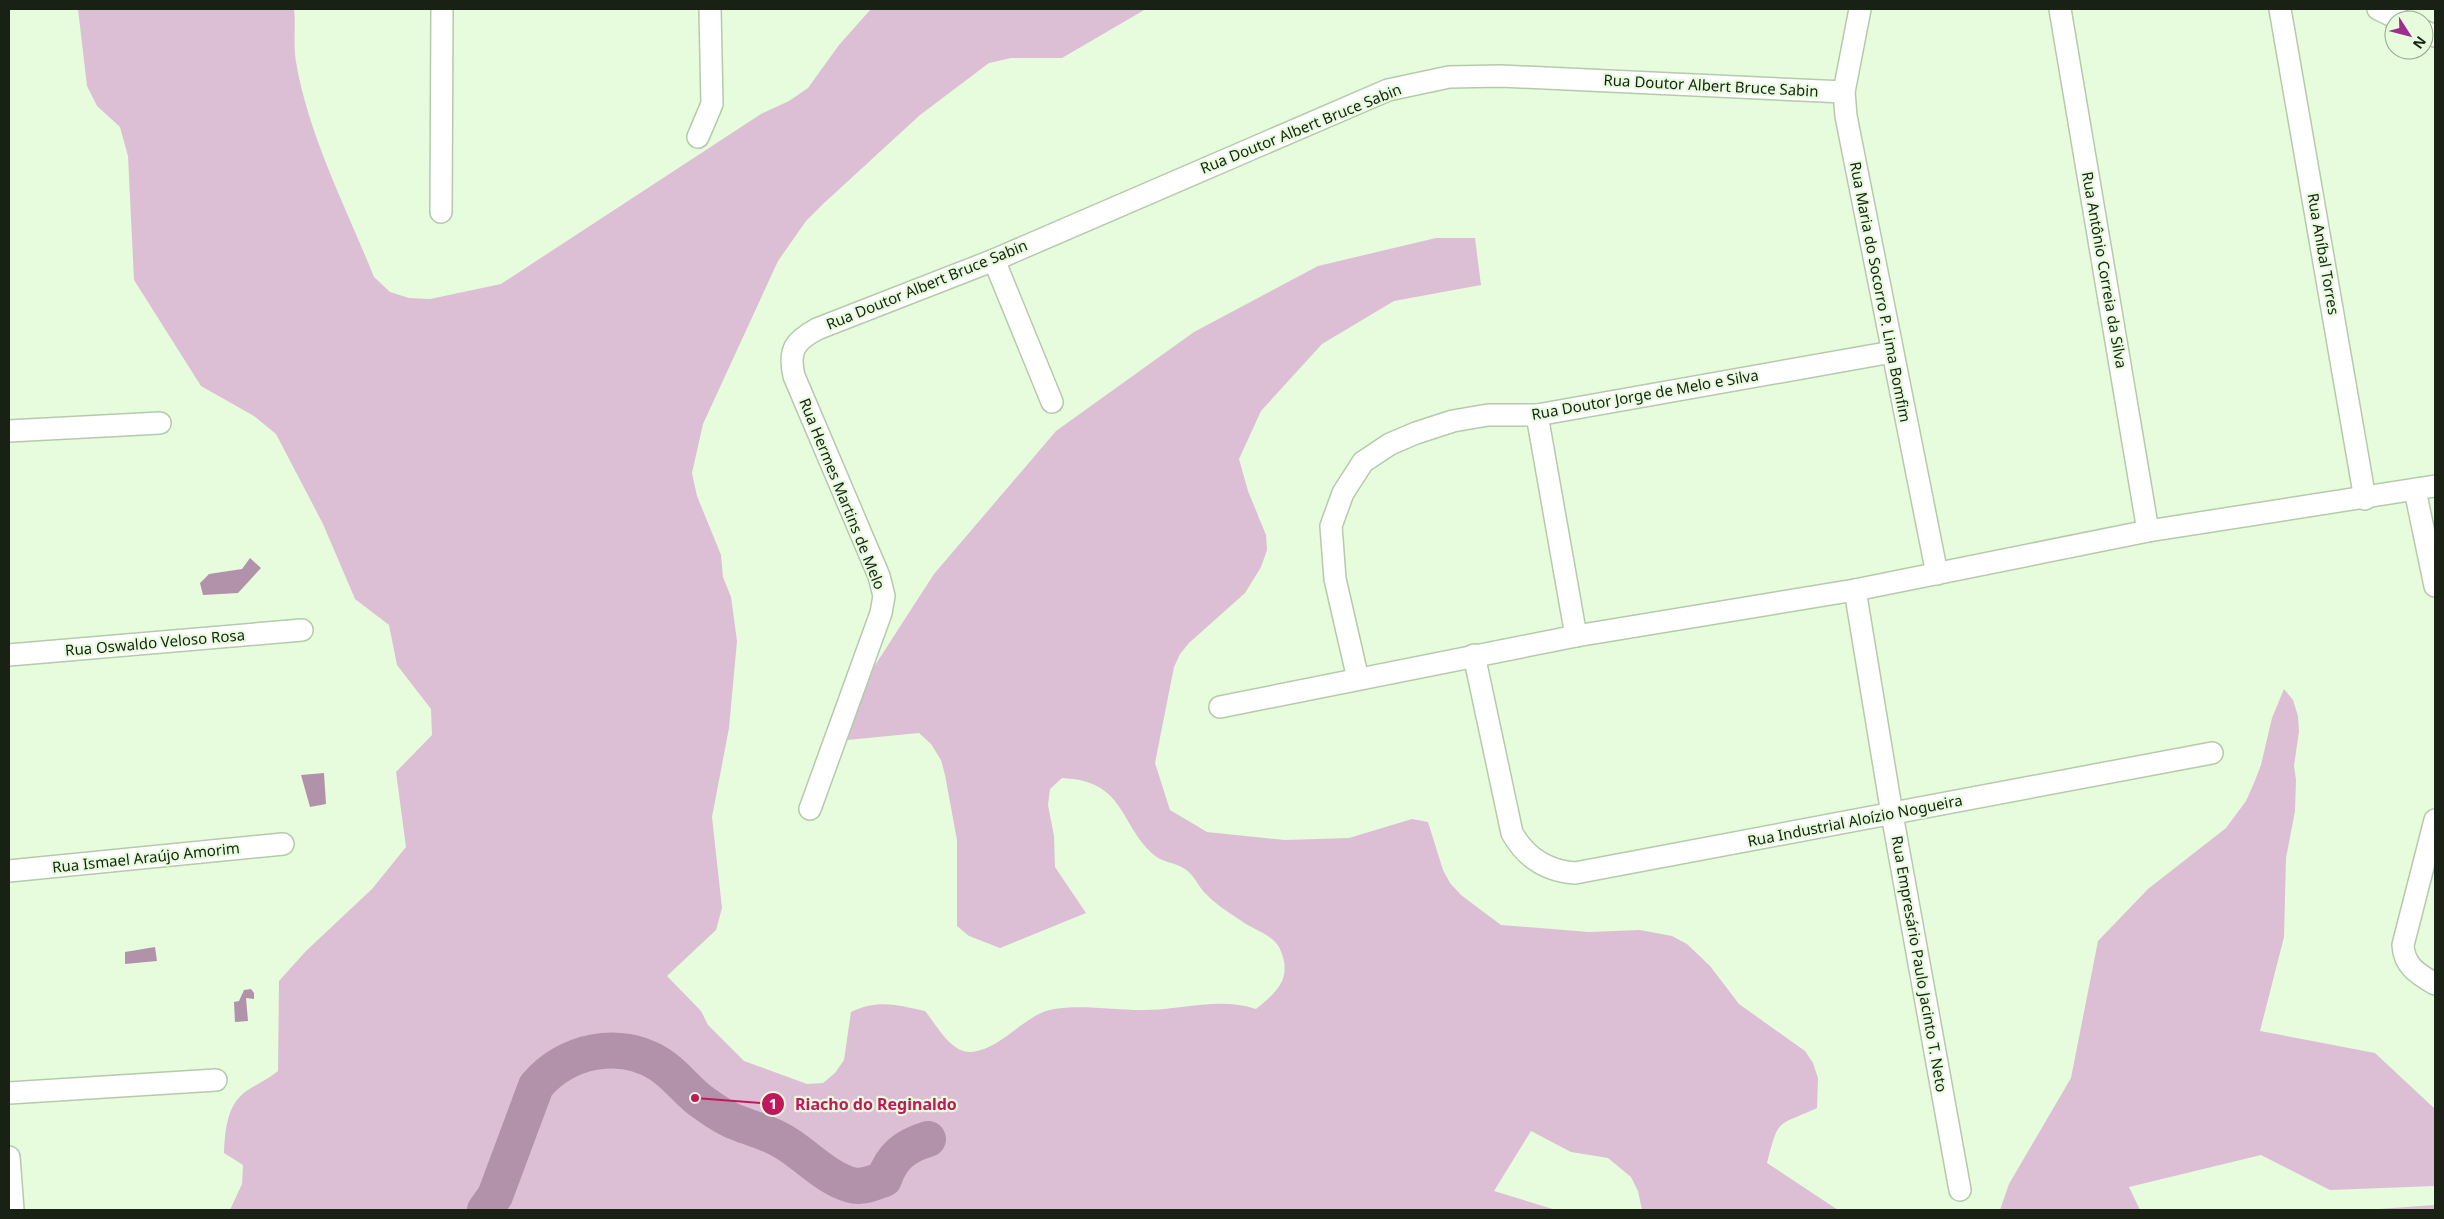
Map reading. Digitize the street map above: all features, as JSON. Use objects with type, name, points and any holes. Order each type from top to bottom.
[{"type":"street","points":[[441,212],[442,9]]},
{"type":"street","points":[[698,138],[712,104],[710,9]]},
{"type":"street","name":"Rua Maria do Socorro P. Lima Bomfim","points":[[1860,9],[1844,92],[1846,116],[1937,574]]},
{"type":"street","name":"Rua Antônio Correia da Silva","points":[[2060,9],[2148,531]]},
{"type":"street","name":"Rua Aníbal Torres","points":[[2280,9],[2365,499]]},
{"type":"street","name":"Rua Doutor Albert Bruce Sabin","points":[[817,329],[994,260],[1349,106],[1388,90],[1417,82],[1449,77],[1501,76],[1844,92]]},
{"type":"street","points":[[994,260],[1052,402]]},
{"type":"street","name":"Rua Hermes Martins de Melo","points":[[810,809],[882,613],[884,596],[879,576],[794,376],[792,353],[796,344],[803,336],[817,329]]},
{"type":"street","name":"Rua Doutor Jorge de Melo e Silva","points":[[1358,679],[1335,579],[1331,526],[1343,493],[1363,462],[1407,437],[1453,421],[1488,415],[1537,415],[1892,352]]},
{"type":"street","points":[[1537,415],[1576,636]]},
{"type":"street","points":[[9,431],[160,422]]},
{"type":"street","points":[[1220,708],[1474,655],[1576,636],[1855,590],[2148,531],[2365,499],[2425,488],[2435,586]]},
{"type":"street","name":"Rua Empresário Paulo Jacinto T. Neto","points":[[1855,590],[1892,814],[1960,1190]]},
{"type":"street","name":"Rua Oswaldo Veloso Rosa","points":[[9,655],[302,630]]},
{"type":"street","name":"Rua Industrial Aloízio Nogueira","points":[[1474,655],[1512,833],[1525,851],[1536,861],[1557,870],[1575,873],[2212,753]]},
{"type":"street","points":[[2435,820],[2402,945],[2403,956],[2410,967],[2435,984]]},
{"type":"street","name":"Rua Ismael Araújo Amorim","points":[[9,871],[283,844]]},
{"type":"street","points":[[9,1093],[216,1080]]},
{"type":"street","points":[[9,1157],[13,1210]]},
{"type":"shaded area","points":[[78,9],[294,9],[296,62],[310,117],[329,171],[374,277],[390,292],[409,298],[430,299],[501,284],[761,114],[789,101],[808,88],[839,45],[871,9],[1146,9],[1062,58],[1011,58],[989,63],[920,115],[823,204],[806,221],[778,261],[703,424],[692,473],[697,496],[721,555],[723,577],[731,597],[737,641],[729,728],[712,817],[722,908],[716,930],[667,976],[701,1011],[708,1025],[744,1061],[807,1084],[823,1083],[835,1073],[844,1060],[851,1012],[879,1004],[925,1011],[951,1043],[964,1051],[972,1052],[991,1046],[1033,1017],[1051,1010],[1089,1007],[1154,1010],[1213,1004],[1242,1005],[1256,1009],[1270,997],[1281,984],[1284,976],[1284,959],[1277,944],[1268,936],[1217,904],[1204,892],[1188,871],[1161,860],[1154,855],[1142,843],[1110,795],[1098,787],[1083,781],[1062,778],[1050,789],[1048,805],[1054,836],[1055,867],[1086,913],[1000,948],[969,936],[957,926],[957,840],[941,760],[931,744],[919,733],[847,740],[870,673],[934,574],[1056,431],[1194,332],[1318,266],[1436,238],[1475,238],[1481,285],[1394,301],[1322,344],[1261,411],[1239,459],[1248,491],[1266,535],[1267,550],[1261,567],[1245,593],[1189,643],[1180,654],[1174,667],[1155,763],[1170,810],[1207,832],[1285,840],[1349,838],[1412,819],[1428,822],[1443,870],[1450,883],[1461,895],[1501,925],[1589,932],[1640,930],[1672,936],[1687,944],[1710,966],[1739,1004],[1805,1051],[1813,1063],[1818,1078],[1817,1108],[1781,1125],[1774,1138],[1767,1163],[1838,1210],[1642,1210],[1638,1191],[1631,1177],[1608,1158],[1571,1152],[1531,1131],[1494,1191],[1556,1210],[230,1210],[242,1184],[243,1165],[224,1153],[226,1126],[231,1110],[241,1095],[278,1071],[279,981],[306,951],[372,889],[406,847],[396,772],[432,735],[431,709],[397,665],[389,625],[355,599],[323,524],[276,434],[254,416],[201,386],[134,280],[128,156],[120,127],[97,106],[87,86]]},
{"type":"shaded area","points":[[250,558],[261,568],[238,593],[203,595],[200,583],[209,574],[242,569]]},
{"type":"shaded area","points":[[2284,689],[2293,700],[2298,716],[2299,731],[2294,766],[2296,780],[2295,811],[2286,858],[2284,937],[2260,1031],[2375,1053],[2435,1109],[2435,1186],[2330,1190],[2261,1155],[2129,1187],[2140,1210],[2000,1210],[2009,1184],[2071,1078],[2098,941],[2148,889],[2226,828],[2246,801],[2261,765],[2272,718]]},
{"type":"shaded area","points":[[324,773],[326,804],[310,807],[301,775]]},
{"type":"shaded area","points":[[155,947],[157,961],[125,964],[125,952]]},
{"type":"shaded area","points":[[251,989],[254,993],[254,999],[246,998],[248,1021],[235,1022],[234,1002],[239,1001],[244,990]]},
{"type":"shaded area","points":[[2435,1205],[2435,1210],[2365,1210]]},
{"type":"waterway","points":[[485,1210],[495,1196],[536,1086],[562,1064],[594,1052],[611,1050],[644,1056],[671,1073],[699,1100],[725,1117],[779,1139],[833,1177],[851,1185],[864,1185],[884,1179],[891,1164],[900,1153],[928,1139]]},
{"type":"place","name":"Riacho do Reginaldo","points":[[695,1098]]}]
